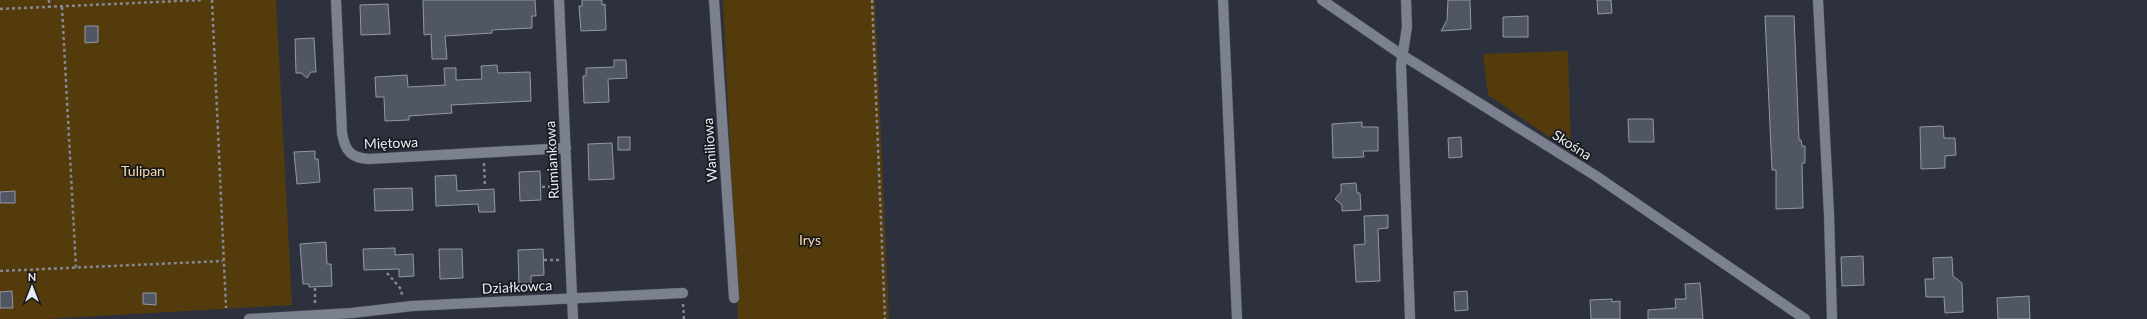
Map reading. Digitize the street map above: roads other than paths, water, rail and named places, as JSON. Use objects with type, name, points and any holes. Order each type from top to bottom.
[{"type":"street","name":"Miętowa","points":[[336,0],[342,133],[346,149],[350,155],[357,158],[370,159],[566,148]]},
{"type":"street","name":"Rumiankowa","points":[[559,0],[573,319]]},
{"type":"street","name":"Waniliowa","points":[[714,0],[734,298]]},
{"type":"street","points":[[1223,0],[1237,319]]},
{"type":"street","name":"Skośna","points":[[1322,0],[1402,55],[1590,172],[1805,319]]},
{"type":"street","points":[[1406,0],[1407,27],[1401,65],[1410,319]]},
{"type":"street","points":[[1818,0],[1829,207],[1832,319]]},
{"type":"street","name":"Działkowca","points":[[248,319],[352,316],[402,307],[683,293]]},
{"type":"park label","name":"Tulipan","points":[[143,171]]},
{"type":"park label","name":"Irys","points":[[810,240]]}]
